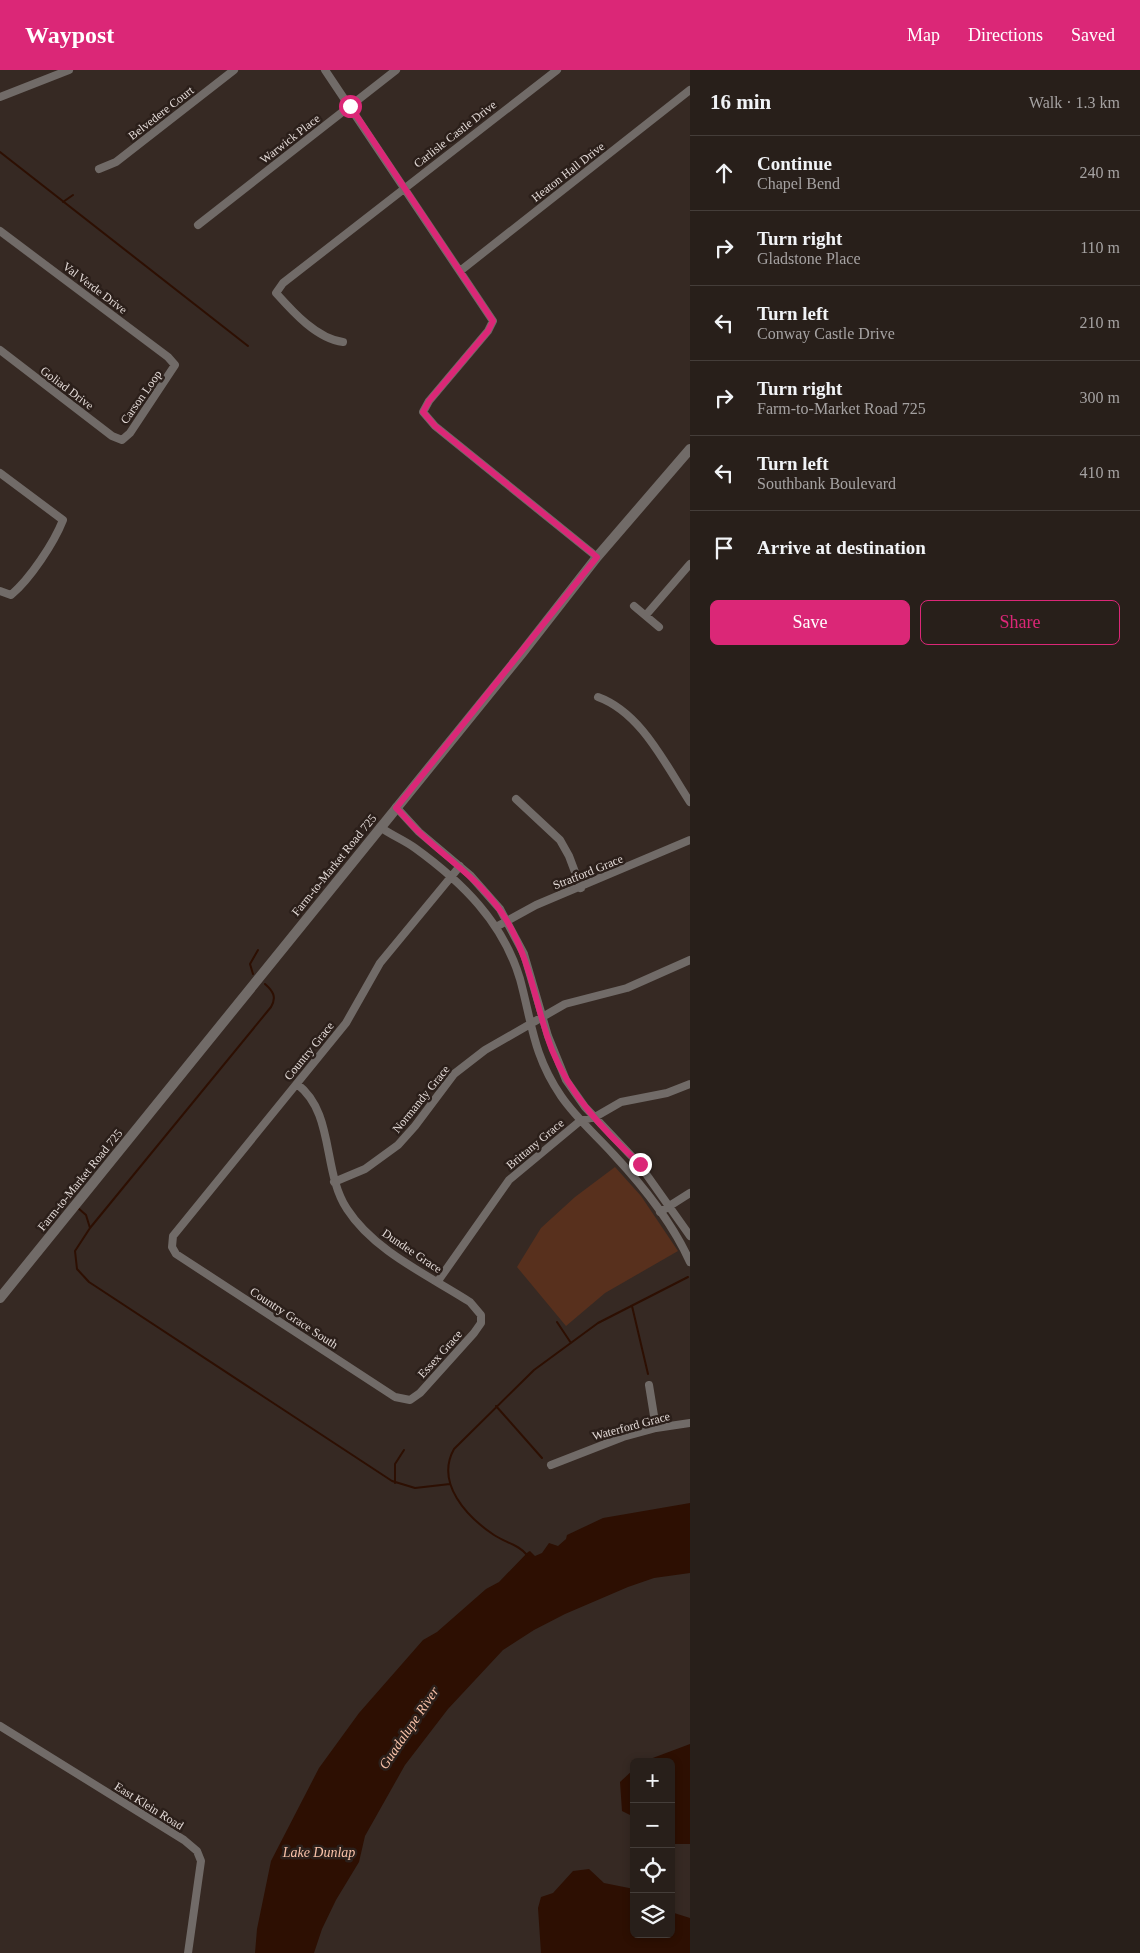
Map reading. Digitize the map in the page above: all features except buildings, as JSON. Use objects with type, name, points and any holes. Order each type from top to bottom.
[{"type":"street","points":[[0,97],[70,70]]},
{"type":"street","name":"Belvedere Court","points":[[99,169],[116,162],[234,70]]},
{"type":"street","points":[[325,70],[493,321],[488,331],[429,401],[423,412],[435,426],[597,557]]},
{"type":"street","name":"Warwick Place","points":[[198,226],[396,70]]},
{"type":"street","name":"Carlisle Castle Drive","points":[[343,342],[323,337],[276,293],[283,283],[557,70]]},
{"type":"street","name":"Heaton Hall Drive","points":[[460,271],[690,90]]},
{"type":"street","name":"Val Verde Drive","points":[[0,231],[168,357],[175,365]]},
{"type":"street","name":"Goliad Drive","points":[[0,350],[112,436],[122,440]]},
{"type":"street","name":"Carson Loop","points":[[122,440],[130,433],[175,365]]},
{"type":"street","name":"Farm-to-Market Road 725","points":[[0,1298],[597,557],[690,450]]},
{"type":"street","points":[[0,473],[55,512],[63,520],[59,532],[25,580],[11,595],[0,591]]},
{"type":"street","points":[[646,615],[690,564]]},
{"type":"street","points":[[634,606],[659,628]]},
{"type":"street","points":[[598,697],[612,703],[636,725],[690,802]]},
{"type":"street","points":[[516,798],[560,840],[569,856],[581,888]]},
{"type":"street","points":[[396,808],[418,832],[460,866],[484,889],[507,920],[529,965],[541,1016],[564,1075],[594,1117],[640,1164],[690,1236]]},
{"type":"street","points":[[380,827],[409,844],[451,877],[478,902],[496,927],[516,967],[530,1026],[547,1073],[580,1121],[614,1154],[660,1212],[690,1262]]},
{"type":"street","points":[[409,844],[418,832]]},
{"type":"street","name":"Stratford Grace","points":[[496,927],[541,903],[581,888],[690,840]]},
{"type":"street","name":"Country Grace","points":[[172,1247],[173,1236],[351,1015],[380,963],[460,866]]},
{"type":"street","name":"Normandy Grace","points":[[334,1182],[365,1169],[391,1150],[415,1126],[439,1093],[462,1067],[490,1047],[530,1026],[541,1016],[575,1000],[627,988],[690,960]]},
{"type":"street","name":"Dundee Grace","points":[[297,1084],[311,1097],[317,1108],[334,1182],[346,1208],[367,1233],[470,1302],[480,1312],[481,1318]]},
{"type":"street","name":"Brittany Grace","points":[[438,1281],[509,1180],[580,1121],[594,1117],[621,1102],[667,1093],[690,1084]]},
{"type":"street","points":[[660,1212],[690,1193]]},
{"type":"street","name":"Country Grace South","points":[[172,1247],[176,1254],[395,1397],[410,1400]]},
{"type":"street","name":"Essex Grace","points":[[410,1400],[420,1393],[474,1333],[481,1318]]},
{"type":"street","points":[[649,1385],[656,1428]]},
{"type":"street","name":"Waterford Grace","points":[[551,1465],[608,1442],[656,1428],[690,1424]]},
{"type":"street","name":"East Klein Road","points":[[0,1726],[184,1840],[197,1851],[201,1860],[188,1953]]},
{"type":"shaded area","points":[[615,1167],[641,1196],[678,1251],[605,1293],[566,1326],[517,1267],[541,1228],[575,1197]]},
{"type":"water","name":"Lake Dunlap","points":[[690,1503],[690,1573],[654,1578],[628,1587],[565,1614],[534,1630],[503,1650],[448,1709],[405,1765],[365,1836],[359,1862],[336,1900],[322,1929],[314,1953],[255,1953],[257,1929],[271,1861],[319,1768],[359,1713],[423,1640],[437,1632],[486,1589],[499,1582],[528,1552],[530,1551],[535,1556],[542,1553],[549,1543],[558,1546],[566,1539],[567,1535],[603,1518]]},
{"type":"water","points":[[690,1744],[690,1844],[675,1844],[675,1758],[653,1758]]},
{"type":"water","points":[[630,1773],[630,1815],[622,1811],[620,1782]]},
{"type":"water","points":[[589,1869],[604,1883],[630,1888],[630,1938],[675,1938],[675,1913],[690,1918],[690,1953],[541,1953],[538,1908],[541,1897],[553,1893],[573,1871]]},
{"type":"waterway","points":[[0,152],[248,346]]},
{"type":"waterway","points":[[63,202],[73,195]]},
{"type":"waterway","points":[[253,974],[250,964],[258,950]]},
{"type":"waterway","points":[[265,984],[273,994],[274,1000],[271,1007],[90,1228],[75,1251],[77,1269],[89,1282],[392,1481],[415,1488],[450,1484]]},
{"type":"waterway","points":[[78,1208],[86,1215],[90,1228]]},
{"type":"waterway","points":[[527,1555],[520,1548],[498,1538],[484,1528],[464,1509],[451,1486],[448,1474],[449,1462],[454,1449],[534,1370],[598,1323],[688,1277]]},
{"type":"waterway","points":[[632,1306],[648,1374]]},
{"type":"waterway","points":[[557,1322],[571,1343]]},
{"type":"waterway","points":[[496,1406],[542,1458]]},
{"type":"waterway","points":[[395,1483],[395,1464],[404,1450]]},
{"type":"route","points":[[350,106],[493,321],[488,331],[429,401],[423,412],[429,421],[597,557],[396,808],[418,832],[470,875],[500,909],[529,965],[541,1016],[556,1059],[566,1080],[585,1107],[640,1164]]},
{"type":"water label","name":"Guadalupe River","points":[[409,1728]]}]
